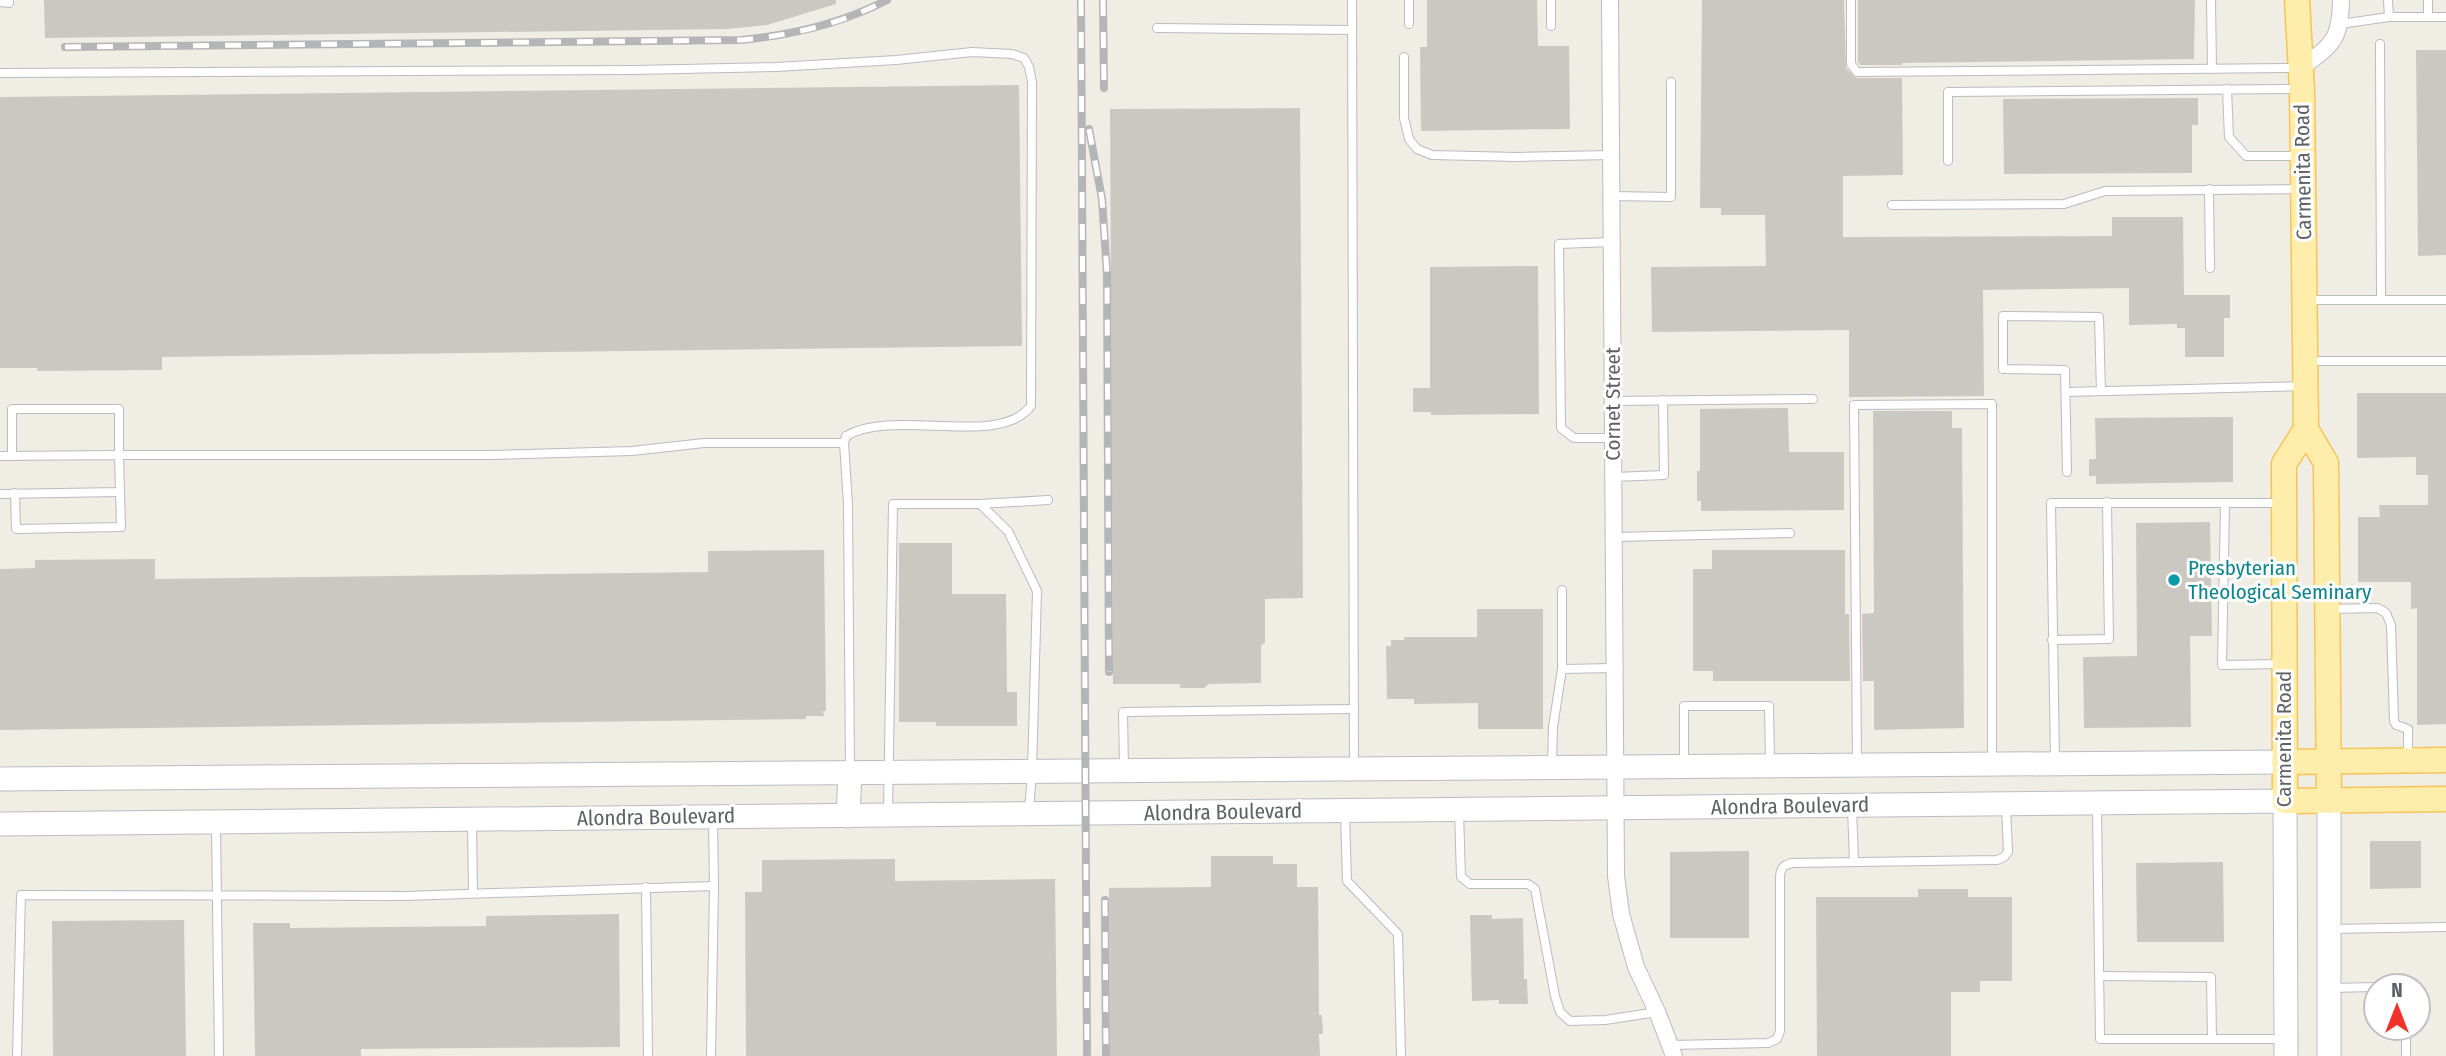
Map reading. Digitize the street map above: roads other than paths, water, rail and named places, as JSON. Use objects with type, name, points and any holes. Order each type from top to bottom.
[{"type":"main road","name":"Carmenita Road","points":[[2297,0],[2302,79],[2306,429],[2326,463],[2329,1056]]},
{"type":"main road","name":"Carmenita Road","points":[[2286,1047],[2284,464],[2306,429]]},
{"type":"main road","name":"Alondra Boulevard","points":[[0,779],[2446,760]]},
{"type":"main road","points":[[848,816],[850,773]]},
{"type":"main road","name":"Alondra Boulevard","points":[[0,824],[2446,799]]},
{"type":"street","name":"Cornet Street","points":[[1610,0],[1616,876],[1621,914],[1636,967],[1672,1051]]},
{"type":"street","points":[[2302,79],[2331,44],[2340,24],[2341,0]]},
{"type":"lane","points":[[0,2],[9,3],[9,0]]},
{"type":"lane","points":[[1352,0],[1354,769]]},
{"type":"lane","points":[[1409,0],[1409,24]]},
{"type":"lane","points":[[1551,0],[1551,26]]},
{"type":"lane","points":[[1851,0],[1851,64],[1857,72],[2212,69],[2302,79]]},
{"type":"lane","points":[[2211,0],[2212,69]]},
{"type":"lane","points":[[2388,0],[2389,17]]},
{"type":"lane","points":[[2428,0],[2428,18]]},
{"type":"lane","points":[[2340,24],[2389,17],[2446,17]]},
{"type":"lane","points":[[1157,28],[1352,30]]},
{"type":"lane","points":[[2380,44],[2381,300]]},
{"type":"lane","points":[[0,73],[776,67],[896,60],[972,52],[1013,54],[1024,58],[1032,82],[1031,406],[1025,414],[1010,421],[974,427],[896,424],[867,426],[846,436],[850,773]]},
{"type":"lane","points":[[1404,57],[1404,118],[1409,139],[1417,149],[1432,155],[1611,155]]},
{"type":"lane","points":[[1948,161],[1948,92],[2227,89],[2302,79]]},
{"type":"lane","points":[[1611,196],[1671,197],[1671,82]]},
{"type":"lane","points":[[2227,89],[2229,137],[2246,156],[2303,156]]},
{"type":"lane","points":[[2208,189],[2210,268]]},
{"type":"lane","points":[[1892,205],[2064,204],[2105,191],[2304,189]]},
{"type":"lane","points":[[1612,242],[1559,244],[1561,428],[1574,438],[1613,438]]},
{"type":"lane","points":[[2305,300],[2446,300]]},
{"type":"lane","points":[[2067,472],[2065,370],[2003,369],[2003,316],[2099,317],[2101,391]]},
{"type":"lane","points":[[2305,361],[2446,361]]},
{"type":"lane","points":[[2066,392],[2306,386]]},
{"type":"lane","points":[[1613,401],[1813,399]]},
{"type":"lane","points":[[1614,477],[1664,475],[1663,400]]},
{"type":"lane","points":[[1857,765],[1854,405],[1965,404],[1992,404],[1992,764]]},
{"type":"lane","points":[[12,456],[12,409],[120,409],[121,527],[16,529],[15,494]]},
{"type":"lane","points":[[0,456],[503,454],[632,451],[704,443],[844,443]]},
{"type":"lane","points":[[0,494],[120,492]]},
{"type":"lane","points":[[888,815],[893,504],[981,504],[1048,500]]},
{"type":"lane","points":[[2052,640],[2109,639],[2107,502]]},
{"type":"lane","points":[[2055,764],[2051,503],[2283,503]]},
{"type":"lane","points":[[2225,503],[2222,665],[2284,664]]},
{"type":"lane","points":[[981,504],[1008,531],[1037,591],[1032,771],[1028,814]]},
{"type":"lane","points":[[1614,537],[1790,533]]},
{"type":"lane","points":[[1552,767],[1553,727],[1562,669],[1562,590]]},
{"type":"lane","points":[[2327,609],[2378,608],[2386,612],[2391,625],[2394,721],[2408,729],[2408,761]]},
{"type":"lane","points":[[1562,669],[1615,668]]},
{"type":"lane","points":[[1684,766],[1684,706],[1769,706],[1770,766]]},
{"type":"lane","points":[[1124,771],[1123,712],[1354,709]]},
{"type":"lane","points":[[2097,803],[2099,1040],[2212,1039],[2286,1047]]},
{"type":"lane","points":[[1672,1051],[1768,1043],[1777,1039],[1780,1031],[1780,870],[1785,864],[1997,860],[2004,858],[2007,852],[2006,804]]},
{"type":"lane","points":[[1852,806],[1854,862]]},
{"type":"lane","points":[[1459,809],[1461,877],[1470,884],[1528,884],[1535,889],[1560,1012],[1570,1021],[1605,1020],[1657,1012]]},
{"type":"lane","points":[[1345,810],[1347,881],[1398,934],[1401,1056]]},
{"type":"lane","points":[[711,1056],[713,817]]},
{"type":"lane","points":[[472,819],[473,893]]},
{"type":"lane","points":[[216,822],[219,1056]]},
{"type":"lane","points":[[17,1056],[21,895],[473,893],[714,886]]},
{"type":"lane","points":[[646,887],[648,1056]]},
{"type":"lane","points":[[2329,929],[2446,927]]},
{"type":"lane","points":[[2099,976],[2211,976],[2212,1039]]},
{"type":"lane","points":[[2329,988],[2362,987]]},
{"type":"railway","points":[[65,47],[741,40],[816,27],[852,16],[887,0]]},
{"type":"railway","points":[[1081,0],[1087,1056]]},
{"type":"railway","points":[[1103,0],[1104,88]]},
{"type":"railway","points":[[1089,129],[1102,199],[1107,274],[1109,672]]},
{"type":"railway","points":[[1105,900],[1106,1056]]},
{"type":"place","name":"Presbyterian Theological Seminary","points":[[2174,580]]}]
